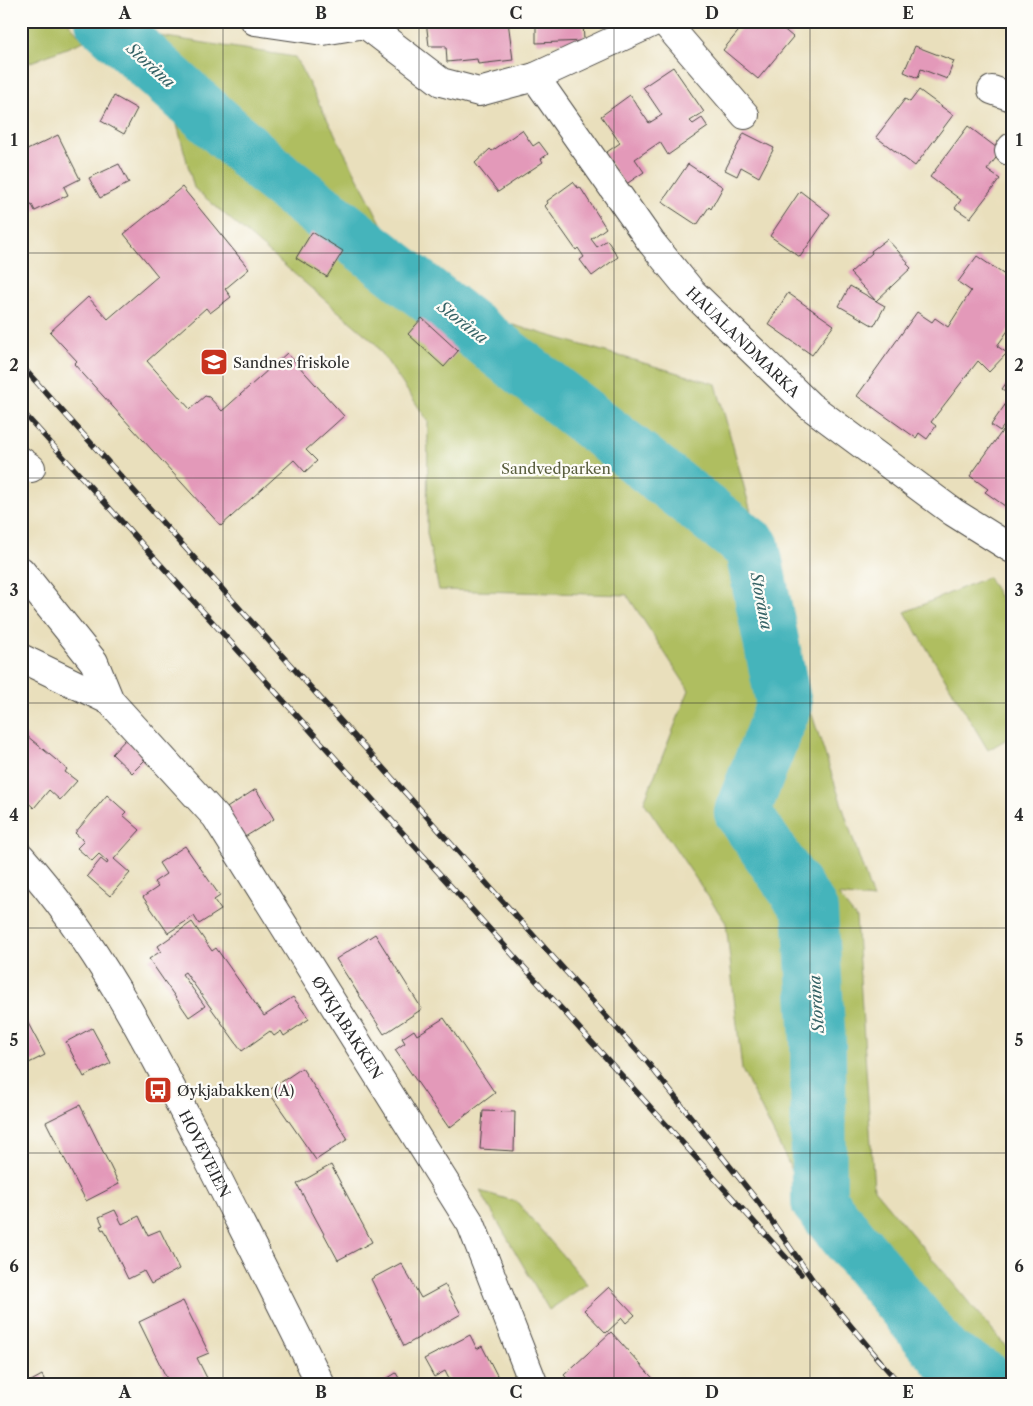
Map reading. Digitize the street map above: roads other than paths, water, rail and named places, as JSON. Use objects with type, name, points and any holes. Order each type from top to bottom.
[{"type":"street","points":[[255,21],[323,31],[366,23],[441,82],[479,92],[535,77],[656,21]]},
{"type":"street","points":[[664,21],[745,115]]},
{"type":"street","name":"HAUALANDMARKA","points":[[535,77],[651,242],[692,292],[810,406],[953,512],[1012,549]]},
{"type":"street","name":"ØYKJABAKKEN","points":[[21,571],[94,662],[110,701],[216,817],[471,1224],[534,1385]]},
{"type":"street","name":"ØYKJABAKKEN","points":[[21,658],[110,701]]},
{"type":"street","name":"HOVEVEIEN","points":[[21,857],[84,939],[130,1010],[321,1385]]},
{"type":"waterway","name":"Storåna","points":[[103,21],[273,174],[752,547],[784,705],[742,812],[810,910],[818,1043],[819,1202],[946,1356],[996,1385]]},
{"type":"railway","points":[[21,365],[648,1063],[759,1203],[815,1283],[881,1362]]},
{"type":"railway","points":[[21,410],[801,1274]]},
{"type":"railway","points":[[876,1357],[901,1385]]},
{"type":"place","name":"Sandnes friskole","points":[[214,362]]},
{"type":"place","name":"Øykjabakken (A)","points":[[158,1090]]},
{"type":"park label","name":"Sandvedparken","points":[[556,468]]}]
